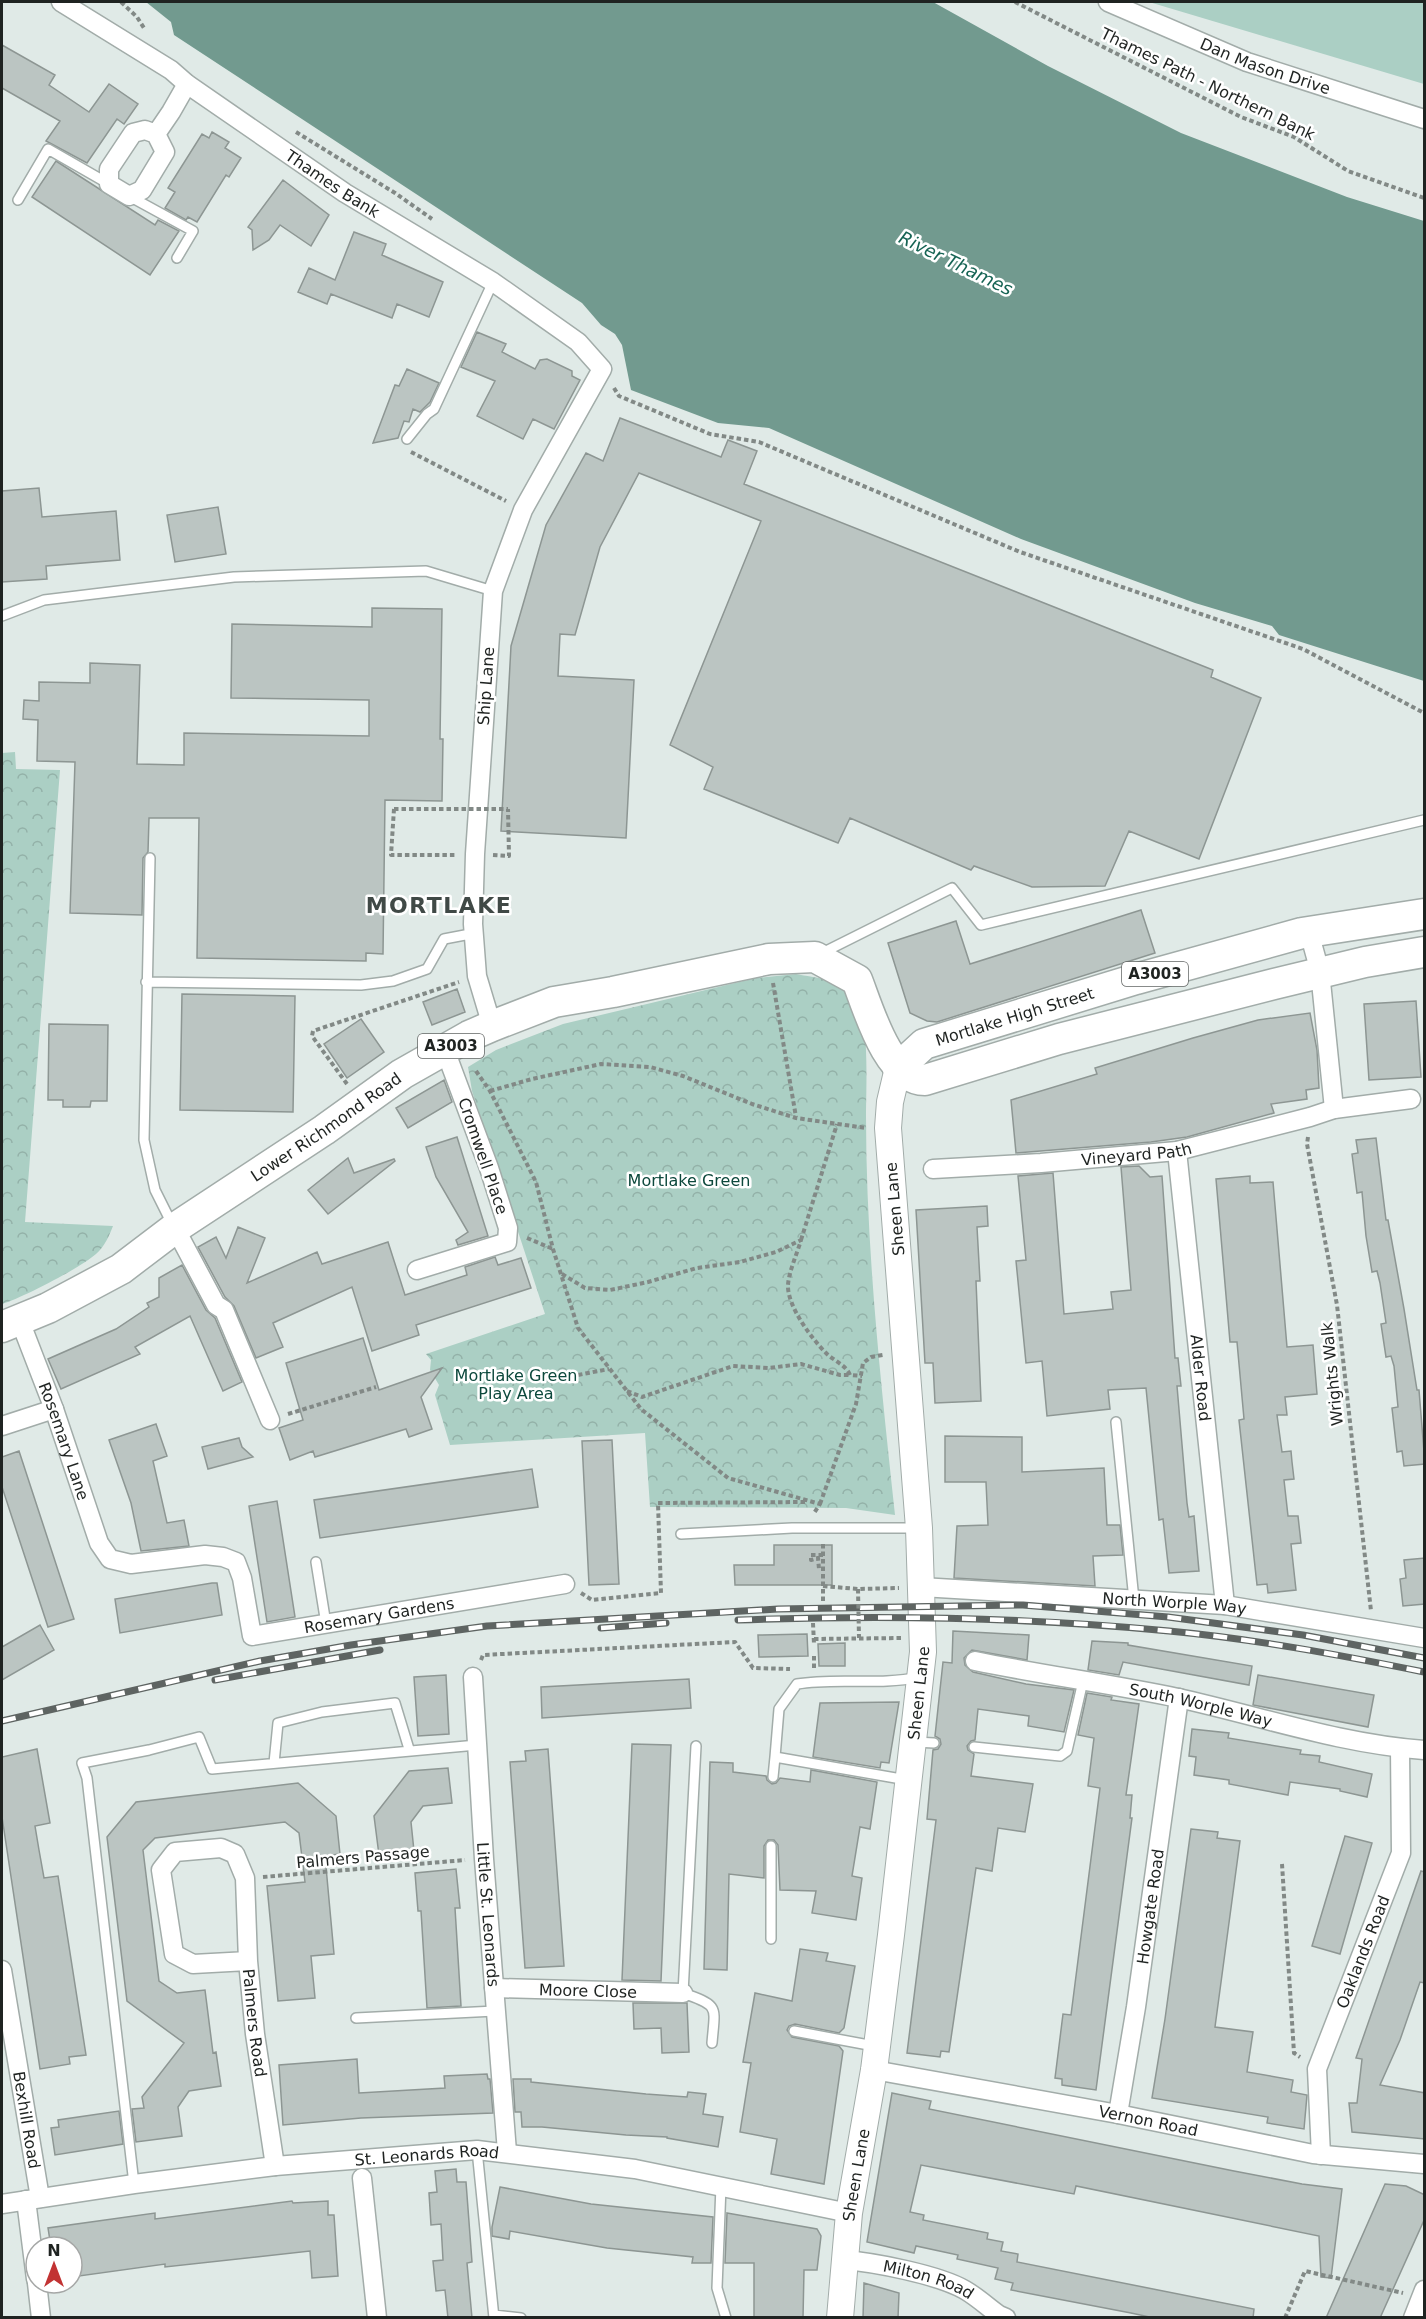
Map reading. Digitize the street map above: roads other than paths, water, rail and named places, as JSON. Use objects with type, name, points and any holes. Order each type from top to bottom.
[{"type":"main road","name":"Mortlake High Street","points":[[1425,914],[1309,932],[1136,980],[924,1044],[898,1068],[916,1078],[925,1080],[1059,1039],[1320,972],[1425,952]]},
{"type":"main road","name":"Lower Richmond Road","points":[[11,1324],[121,1269],[175,1228],[305,1143],[402,1074],[492,1026],[554,1002],[769,959],[814,957]]},
{"type":"main road","points":[[814,957],[857,980],[875,1027],[898,1068]]},
{"type":"main road","name":"Sheen Lane","points":[[840,2318],[843,2260],[875,2058],[891,1935],[907,1780],[923,1742],[920,1676],[923,1652],[909,1588],[919,1528],[888,1128],[890,1102],[898,1068]]},
{"type":"street","name":"Thames Bank","points":[[61,2],[171,70],[187,84],[345,193],[493,282],[578,342],[602,369]]},
{"type":"street","name":"Dan Mason Drive","points":[[1108,2],[1247,62],[1425,120]]},
{"type":"street","points":[[156,134],[187,84]]},
{"type":"street","points":[[145,130],[156,134],[165,152],[142,190],[129,196],[109,184],[109,169],[133,133],[145,130]]},
{"type":"street","name":"Ship Lane","points":[[492,1026],[477,976],[474,936],[475,854],[493,591],[523,510],[602,369]]},
{"type":"street","points":[[1309,932],[1320,972],[1334,1109]]},
{"type":"street","name":"Cromwell Place","points":[[417,1270],[507,1242],[508,1228],[489,1168],[445,1050]]},
{"type":"street","name":"Vineyard Path","points":[[933,1169],[1041,1163],[1177,1150],[1334,1109],[1411,1100]]},
{"type":"street","name":"Alder Road","points":[[1177,1150],[1225,1605]]},
{"type":"street","points":[[175,1228],[216,1305],[224,1310],[270,1420]]},
{"type":"street","name":"Rosemary Lane","points":[[11,1324],[54,1409],[99,1543],[111,1559],[131,1564],[205,1555],[223,1557],[236,1562],[242,1578]]},
{"type":"street","points":[[2,1426],[54,1409]]},
{"type":"street","name":"Rosemary Gardens","points":[[242,1578],[252,1636],[565,1584]]},
{"type":"street","name":"North Worple Way","points":[[909,1588],[1225,1605],[1425,1638]]},
{"type":"street","name":"South Worple Way","points":[[975,1661],[1179,1698],[1311,1732],[1400,1748],[1425,1750]]},
{"type":"street","name":"Little St. Leonards","points":[[473,1677],[484,1859],[507,2152]]},
{"type":"street","name":"Howgate Road","points":[[1118,2114],[1136,2007],[1179,1698]]},
{"type":"street","name":"Oaklands Road","points":[[1322,2155],[1317,2069],[1401,1853],[1400,1748]]},
{"type":"street","name":"Palmers Road","points":[[248,1961],[193,1964],[174,1954],[161,1870],[175,1852],[221,1848],[235,1854],[245,1878],[248,1961],[255,2034],[276,2166]]},
{"type":"street","name":"Bexhill Road","points":[[2,1970],[33,2199],[34,2235]]},
{"type":"street","name":"Moore Close","points":[[494,1988],[683,1993]]},
{"type":"street","name":"Vernon Road","points":[[875,2058],[1118,2114],[1322,2155],[1425,2164]]},
{"type":"street","name":"St. Leonards Road","points":[[2,2204],[276,2166],[477,2150],[635,2169],[849,2213]]},
{"type":"street","points":[[362,2178],[377,2318]]},
{"type":"street","name":"Milton Road","points":[[843,2260],[862,2261],[939,2280],[963,2289],[1006,2318]]},
{"type":"street","points":[[1413,2318],[1423,2294]]},
{"type":"street","name":"Bexhill Road","points":[[38,2295],[41,2318]]},
{"type":"lane","points":[[18,200],[48,149],[109,184]]},
{"type":"lane","points":[[129,196],[194,231],[177,258]]},
{"type":"lane","points":[[407,439],[427,414],[434,409],[493,282]]},
{"type":"lane","points":[[2,616],[44,600],[234,577],[426,571],[493,591]]},
{"type":"lane","points":[[814,957],[952,888],[981,925],[1425,820]]},
{"type":"lane","points":[[150,858],[144,1140],[155,1190],[175,1228]]},
{"type":"lane","points":[[146,982],[361,985],[393,981],[427,969],[444,939],[465,935],[474,936]]},
{"type":"lane","points":[[1116,1422],[1134,1600]]},
{"type":"lane","points":[[681,1534],[792,1528],[919,1528]]},
{"type":"lane","points":[[316,1562],[326,1624]]},
{"type":"lane","points":[[773,1777],[779,1709],[797,1684],[814,1681],[902,1680],[920,1676]]},
{"type":"lane","points":[[974,1747],[1060,1756],[1067,1751],[1083,1681]]},
{"type":"lane","points":[[274,1764],[278,1723],[322,1712],[395,1703],[409,1749]]},
{"type":"lane","points":[[134,2184],[87,1778],[81,1763],[149,1750],[199,1737],[212,1768],[274,1764],[409,1749],[477,1745]]},
{"type":"lane","points":[[696,1746],[683,1993],[709,2002],[714,2010],[712,2043]]},
{"type":"lane","points":[[775,1757],[907,1780]]},
{"type":"lane","points":[[771,1846],[771,1939]]},
{"type":"lane","points":[[356,2018],[495,2011]]},
{"type":"lane","points":[[794,2031],[875,2058]]},
{"type":"lane","points":[[477,2150],[494,2316],[521,2318]]},
{"type":"lane","points":[[721,2186],[717,2288],[726,2318]]},
{"type":"water","name":"River Thames","points":[[146,2],[933,2],[1048,66],[1181,133],[1347,197],[1424,221],[1424,681],[1279,635],[1272,626],[1195,603],[1021,539],[769,428],[718,423],[631,390],[622,345],[615,334],[601,325],[582,303],[174,35],[171,22]]},
{"type":"railway","points":[[2,1721],[260,1661],[351,1645],[487,1626],[778,1609],[1023,1605],[1168,1617],[1303,1635],[1424,1658]]},
{"type":"railway","points":[[738,1620],[954,1618],[1115,1626],[1265,1643],[1424,1672]]},
{"type":"railway","points":[[601,1628],[666,1623]]},
{"type":"railway","points":[[215,1680],[380,1650]]},
{"type":"district","name":"MORTLAKE","points":[[439,905]]},
{"type":"park label","name":"Mortlake Green","points":[[689,1180]]},
{"type":"park label","name":"Mortlake Green Play Area","points":[[516,1384]]}]
